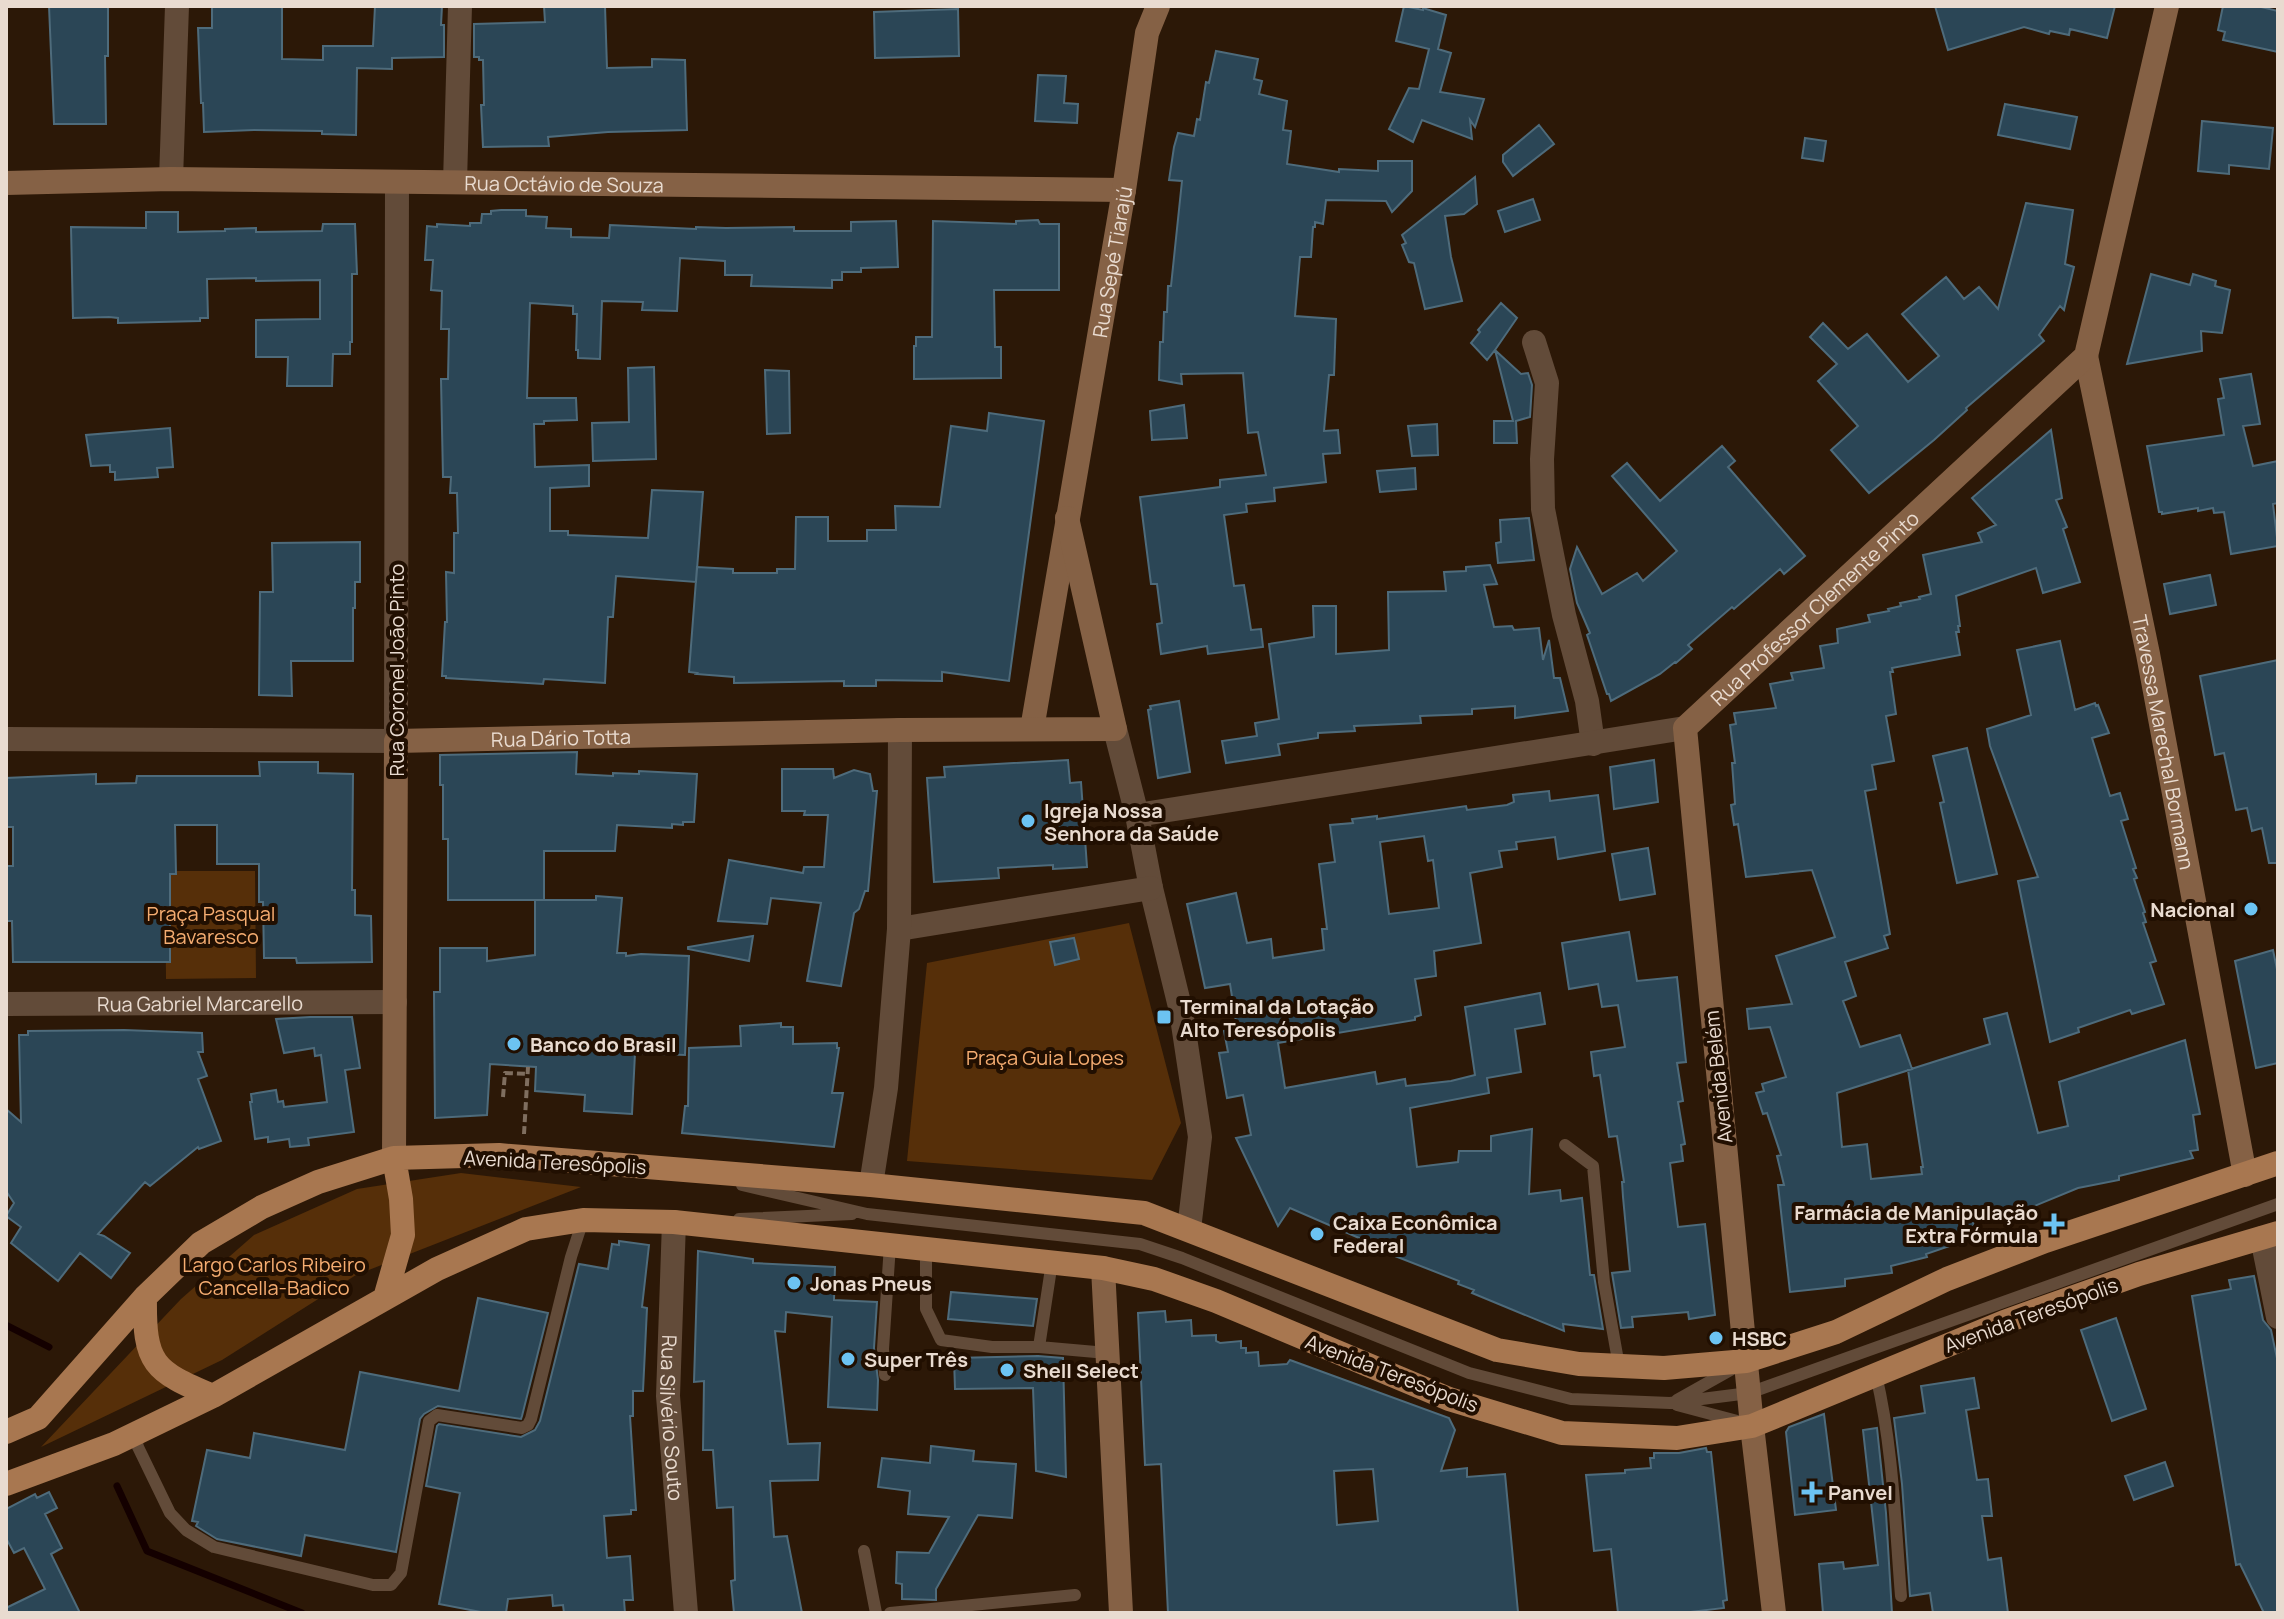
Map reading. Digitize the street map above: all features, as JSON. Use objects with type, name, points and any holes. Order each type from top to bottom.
[{"type":"main road","name":"Avenida Teresópolis","points":[[6,1432],[38,1418],[145,1297],[201,1243],[262,1207],[318,1182],[394,1158],[499,1155],[871,1185],[1144,1213],[1497,1350],[1579,1364],[1664,1368],[1746,1361],[1836,1332],[1947,1279],[2045,1241],[2278,1163]]},
{"type":"main road","points":[[385,1298],[403,1235],[394,1158]]},
{"type":"main road","name":"Avenida Teresópolis","points":[[6,1484],[114,1444],[213,1396],[437,1269],[526,1229],[583,1220],[674,1222],[1103,1268],[1154,1279],[1216,1301],[1449,1399],[1562,1433],[1677,1438],[1752,1426],[2004,1322],[2139,1274],[2270,1236]]},
{"type":"main road","points":[[145,1297],[144,1334],[156,1364],[174,1380],[213,1396]]},
{"type":"street","points":[[171,179],[177,6]]},
{"type":"street","points":[[455,182],[460,6]]},
{"type":"street","name":"Rua Sepé Tiarajú","points":[[1032,729],[1124,190],[1147,33],[1158,6]]},
{"type":"street","points":[[2086,356],[2167,6]]},
{"type":"street","name":"Rua Octávio de Souza","points":[[6,183],[171,179],[1124,190]]},
{"type":"street","name":"Rua Coronel João Pinto","points":[[394,1158],[397,182]]},
{"type":"street","points":[[1534,342],[1547,383],[1542,459],[1543,509],[1564,615],[1587,701],[1593,744]]},
{"type":"street","name":"Rua Professor Clemente Pinto","points":[[1685,728],[2086,356]]},
{"type":"street","name":"Travessa Marechal Bormann","points":[[2086,356],[2148,654],[2245,1175]]},
{"type":"street","name":"Rua Sepé Tiarajú","points":[[1067,518],[1137,815],[1151,888]]},
{"type":"street","points":[[1137,815],[1685,728]]},
{"type":"street","name":"Avenida Belém","points":[[1685,728],[1752,1426],[1774,1613]]},
{"type":"street","name":"Rua Dário Totta","points":[[6,739],[396,741],[900,730],[1115,729]]},
{"type":"street","points":[[871,1185],[886,1088],[899,929],[900,730]]},
{"type":"street","points":[[899,929],[1151,888],[1181,1011],[1200,1137],[1189,1229]]},
{"type":"street","name":"Rua Gabriel Marcarello","points":[[6,1004],[395,1002]]},
{"type":"street","name":"Rua Silvério Souto","points":[[674,1222],[668,1396],[686,1613]]},
{"type":"street","points":[[2270,1236],[2278,1317]]},
{"type":"street","points":[[1103,1268],[1121,1613]]},
{"type":"lane","points":[[1565,1145],[1593,1166],[1604,1282],[1619,1366]]},
{"type":"lane","name":"Avenida Teresópolis","points":[[673,1169],[867,1214]]},
{"type":"lane","points":[[867,1214],[1140,1244],[1469,1373],[1571,1399],[1670,1403],[1749,1393],[2278,1204]]},
{"type":"lane","name":"Avenida Teresópolis","points":[[674,1222],[867,1214]]},
{"type":"lane","points":[[135,1434],[138,1447],[170,1513],[186,1530],[214,1547],[373,1585],[391,1585],[401,1573],[429,1421],[437,1415],[522,1428],[528,1425],[583,1220]]},
{"type":"lane","points":[[885,1375],[883,1349],[890,1245]]},
{"type":"lane","points":[[926,1248],[926,1309],[941,1340],[992,1347],[1039,1347],[1107,1353]]},
{"type":"lane","points":[[1039,1347],[1052,1262]]},
{"type":"lane","points":[[1670,1403],[1746,1361]]},
{"type":"lane","points":[[1876,1375],[1883,1405],[1894,1501],[1901,1596]]},
{"type":"lane","points":[[1670,1403],[1752,1426]]},
{"type":"lane","points":[[864,1551],[876,1613]]},
{"type":"lane","points":[[890,1613],[989,1609],[1075,1595]]},
{"type":"path","points":[[523,1157],[528,1067]]},
{"type":"path","points":[[503,1097],[505,1073],[528,1074]]},
{"type":"green space","name":"Praça Pasqual Bavaresco","points":[[165,871],[255,871],[256,978],[166,979]]},
{"type":"green space","name":"Praça Guia Lopes","points":[[1129,923],[1181,1123],[1152,1180],[907,1161],[927,963]]},
{"type":"green space","name":"Largo Carlos Ribeiro Cancella-Badico","points":[[461,1173],[581,1187],[356,1275],[222,1360],[41,1447],[181,1299],[254,1235],[357,1189]]},
{"type":"building","points":[[49,6],[108,6],[106,124],[54,124]]},
{"type":"building","points":[[212,6],[282,6],[282,59],[323,60],[323,46],[373,46],[375,6],[442,6],[444,57],[392,58],[392,69],[357,68],[356,135],[322,134],[322,131],[204,132],[198,28],[212,28]]},
{"type":"building","points":[[544,6],[605,6],[607,68],[652,67],[652,59],[685,60],[687,130],[548,137],[549,146],[483,147],[483,60],[474,57],[474,24],[545,22]]},
{"type":"building","points":[[1404,6],[1446,15],[1438,49],[1451,53],[1440,92],[1484,99],[1475,127],[1470,120],[1472,139],[1422,120],[1413,142],[1389,129],[1409,88],[1419,89],[1429,49],[1396,41]]},
{"type":"building","points":[[1935,6],[2115,6],[2107,38],[2070,29],[2069,35],[2050,31],[2049,34],[2024,27],[1948,50]]},
{"type":"building","points":[[2223,6],[2257,6],[2278,11],[2278,52],[2223,40],[2225,32],[2218,30]]},
{"type":"building","points":[[958,9],[959,56],[875,58],[874,12]]},
{"type":"building","points":[[1216,51],[1258,59],[1254,79],[1262,81],[1259,94],[1287,101],[1283,130],[1291,131],[1287,164],[1339,172],[1339,169],[1378,171],[1378,161],[1412,161],[1412,191],[1392,212],[1386,201],[1326,200],[1323,224],[1315,222],[1313,227],[1311,257],[1300,257],[1295,316],[1336,319],[1334,375],[1329,375],[1324,431],[1338,430],[1340,453],[1323,454],[1326,482],[1274,488],[1275,501],[1246,504],[1247,512],[1224,515],[1234,586],[1244,585],[1251,630],[1261,629],[1263,647],[1208,654],[1207,646],[1161,654],[1157,624],[1162,623],[1157,584],[1151,584],[1140,497],[1220,487],[1220,480],[1266,475],[1258,432],[1248,433],[1243,373],[1181,374],[1182,384],[1159,380],[1160,342],[1163,342],[1168,286],[1171,286],[1182,181],[1169,180],[1174,147],[1178,133],[1194,136]]},
{"type":"building","points":[[1038,75],[1066,76],[1064,103],[1078,104],[1077,123],[1035,121]]},
{"type":"building","points":[[2005,104],[2077,117],[2070,149],[1998,135]]},
{"type":"building","points":[[2202,121],[2273,128],[2269,169],[2229,165],[2229,174],[2198,171]]},
{"type":"building","points":[[1539,125],[1554,144],[1513,176],[1503,162],[1503,155]]},
{"type":"building","points":[[1805,138],[1826,141],[1823,161],[1802,158]]},
{"type":"building","points":[[1475,177],[1477,204],[1464,214],[1445,216],[1462,301],[1425,309],[1414,263],[1409,262],[1402,245],[1406,243],[1402,235]]},
{"type":"building","points":[[1533,199],[1540,220],[1505,232],[1498,211]]},
{"type":"building","points":[[2026,203],[2073,210],[2065,264],[2074,267],[2064,310],[2060,306],[2039,335],[2044,341],[1934,440],[1869,493],[1831,450],[1858,426],[1818,381],[1837,364],[1810,337],[1823,323],[1848,349],[1867,334],[1908,382],[1939,356],[1902,314],[1946,277],[1964,299],[1979,287],[1998,309]]},
{"type":"building","points":[[526,210],[526,216],[547,217],[546,228],[571,229],[571,237],[609,238],[610,225],[696,229],[794,227],[794,231],[851,231],[851,222],[896,221],[898,267],[842,272],[842,280],[832,280],[832,288],[751,286],[752,275],[725,275],[725,261],[680,258],[677,311],[642,310],[643,302],[602,301],[600,359],[578,358],[577,314],[573,314],[573,306],[530,303],[527,398],[576,398],[577,420],[534,424],[535,467],[589,465],[589,486],[550,488],[550,531],[568,531],[568,535],[648,538],[652,490],[703,492],[696,582],[616,576],[613,617],[608,617],[605,683],[544,679],[543,684],[442,676],[447,622],[446,572],[454,573],[454,533],[458,533],[457,493],[450,493],[451,477],[443,477],[441,379],[448,379],[449,329],[441,329],[442,291],[431,290],[433,260],[425,260],[427,226],[470,226],[470,223],[481,223],[482,214]]},
{"type":"building","points":[[146,212],[178,212],[178,232],[256,228],[256,232],[322,231],[323,224],[355,224],[357,274],[352,274],[352,342],[350,354],[333,354],[332,386],[287,386],[288,357],[256,357],[256,320],[320,319],[320,280],[207,279],[208,318],[200,318],[200,321],[118,323],[118,318],[109,317],[73,318],[71,227],[146,228]]},
{"type":"building","points":[[1038,220],[1040,224],[1059,224],[1059,290],[994,290],[995,347],[1001,347],[1001,378],[914,379],[916,337],[932,337],[933,221],[1016,224],[1016,221]]},
{"type":"building","points":[[2151,274],[2190,285],[2193,274],[2216,281],[2215,286],[2230,290],[2222,333],[2201,331],[2202,351],[2127,364]]},
{"type":"building","points":[[1501,303],[1517,318],[1487,360],[1471,343]]},
{"type":"building","points":[[1495,350],[1521,374],[1528,373],[1532,385],[1530,417],[1516,421],[1517,443],[1494,443],[1494,421],[1513,421]]},
{"type":"building","points":[[654,367],[656,459],[593,461],[592,423],[629,422],[628,368]]},
{"type":"building","points":[[765,370],[789,371],[790,433],[767,434]]},
{"type":"building","points":[[2251,374],[2260,424],[2243,426],[2253,466],[2278,461],[2278,503],[2273,504],[2278,546],[2231,554],[2224,512],[2214,513],[2213,508],[2198,511],[2198,508],[2159,512],[2147,446],[2224,435],[2218,399],[2224,398],[2220,379]]},
{"type":"building","points":[[1184,405],[1187,438],[1152,440],[1150,411]]},
{"type":"building","points":[[989,413],[1044,421],[1009,681],[942,672],[942,681],[876,680],[876,686],[844,686],[844,681],[734,683],[734,677],[689,672],[697,567],[733,569],[733,573],[777,573],[777,569],[795,569],[796,517],[828,517],[828,541],[867,541],[867,530],[896,530],[895,506],[940,507],[951,426],[987,431]]},
{"type":"building","points":[[1437,424],[1438,455],[1412,456],[1408,426]]},
{"type":"building","points":[[170,428],[173,467],[157,468],[158,477],[115,480],[115,472],[110,472],[110,465],[91,466],[86,435]]},
{"type":"building","points":[[2051,430],[2062,498],[2056,500],[2067,527],[2063,529],[2080,582],[2043,593],[2036,568],[1956,596],[1960,626],[1959,632],[1956,632],[1960,655],[1892,668],[1893,672],[1890,672],[1896,714],[1886,716],[1894,761],[1872,765],[1876,789],[1865,791],[1890,934],[1884,936],[1888,948],[1845,962],[1856,996],[1843,1001],[1860,1047],[1900,1035],[1912,1069],[1990,1044],[1984,1019],[2007,1013],[2038,1133],[2068,1126],[2059,1082],[2185,1040],[2200,1114],[2193,1115],[2198,1150],[2190,1151],[2193,1158],[2119,1176],[2119,1180],[2078,1188],[2020,1212],[1973,1222],[1974,1226],[1962,1228],[1964,1241],[1926,1254],[1927,1257],[1891,1266],[1892,1273],[1845,1279],[1845,1286],[1790,1292],[1778,1185],[1784,1185],[1777,1156],[1781,1155],[1767,1113],[1763,1114],[1756,1093],[1764,1091],[1762,1084],[1786,1077],[1770,1027],[1749,1029],[1747,1009],[1792,1004],[1776,956],[1835,937],[1812,870],[1746,877],[1738,824],[1734,825],[1731,805],[1735,804],[1732,763],[1735,763],[1730,725],[1736,724],[1734,713],[1776,708],[1770,684],[1793,680],[1791,673],[1824,668],[1820,646],[1838,643],[1837,629],[1870,622],[1868,615],[1889,611],[1901,606],[1900,603],[1931,594],[1923,555],[1982,542],[1978,533],[1996,525],[1972,498]],"holes":[[[1908,1070],[1922,1174],[1871,1179],[1867,1144],[1842,1147],[1837,1093]]]},
{"type":"building","points":[[1722,446],[1735,461],[1728,467],[1805,556],[1784,574],[1780,569],[1734,609],[1732,607],[1688,645],[1692,649],[1676,663],[1611,701],[1587,635],[1590,633],[1577,603],[1570,569],[1577,547],[1602,594],[1637,573],[1643,581],[1677,551],[1612,476],[1627,463],[1660,501]]},
{"type":"building","points":[[1415,468],[1416,489],[1380,492],[1377,471]]},
{"type":"building","points":[[1529,518],[1534,560],[1498,563],[1496,543],[1501,542],[1500,520]]},
{"type":"building","points":[[360,542],[360,582],[355,582],[353,608],[353,661],[291,661],[292,696],[259,695],[260,592],[273,592],[272,543]]},
{"type":"building","points":[[1490,565],[1497,584],[1484,585],[1494,627],[1512,626],[1514,630],[1539,628],[1543,660],[1549,640],[1554,678],[1560,678],[1568,711],[1515,718],[1515,706],[1472,709],[1472,714],[1420,716],[1421,723],[1354,726],[1355,731],[1318,733],[1318,738],[1278,744],[1280,755],[1226,763],[1222,741],[1257,736],[1255,723],[1279,719],[1269,644],[1314,637],[1313,606],[1336,606],[1336,654],[1389,650],[1388,592],[1446,591],[1444,572]]},
{"type":"building","points":[[2210,575],[2216,605],[2170,614],[2164,584]]},
{"type":"building","points":[[2060,641],[2075,710],[2095,703],[2098,705],[2109,733],[2092,738],[2110,796],[2120,793],[2128,819],[2121,821],[2136,868],[2133,869],[2137,878],[2134,879],[2145,912],[2146,922],[2143,923],[2156,961],[2150,963],[2164,1004],[2132,1014],[2130,1010],[2078,1028],[2079,1032],[2050,1042],[2018,881],[2038,877],[1990,746],[1987,729],[2031,715],[2017,650]]},
{"type":"building","points":[[2278,660],[2278,863],[2269,863],[2262,828],[2252,831],[2247,808],[2236,810],[2224,753],[2215,755],[2200,676]]},
{"type":"building","points":[[1179,701],[1190,772],[1158,778],[1148,710],[1150,706]]},
{"type":"building","points":[[1967,748],[1997,874],[1957,883],[1933,756]]},
{"type":"building","points":[[577,752],[576,774],[613,776],[613,773],[639,774],[639,771],[697,774],[694,822],[672,824],[672,828],[617,825],[615,851],[544,851],[544,900],[448,900],[448,839],[443,839],[440,755]]},
{"type":"building","points":[[1068,760],[1070,783],[1081,782],[1087,867],[998,868],[999,878],[934,882],[927,778],[945,777],[944,767]]},
{"type":"building","points":[[1654,760],[1658,802],[1614,809],[1610,767]]},
{"type":"building","points":[[259,762],[318,762],[318,773],[353,774],[352,890],[355,890],[355,915],[371,916],[372,962],[297,963],[296,958],[264,958],[259,864],[217,864],[217,825],[175,825],[176,874],[170,874],[170,962],[13,962],[12,921],[7,921],[6,866],[13,866],[13,827],[6,827],[6,778],[96,774],[96,784],[136,783],[137,776],[260,776]]},
{"type":"building","points":[[782,769],[833,769],[834,778],[854,770],[870,774],[873,791],[877,791],[868,891],[865,891],[859,909],[854,913],[841,986],[807,981],[821,903],[771,898],[767,924],[718,921],[729,860],[803,873],[804,867],[824,867],[828,815],[782,811]]},
{"type":"building","points":[[1549,791],[1550,801],[1598,795],[1605,851],[1558,859],[1555,837],[1516,842],[1517,849],[1499,851],[1502,867],[1470,873],[1481,943],[1434,951],[1436,976],[1415,979],[1421,1015],[1415,1020],[1278,1043],[1285,1088],[1375,1072],[1377,1084],[1405,1079],[1406,1086],[1475,1075],[1465,1007],[1540,993],[1545,1024],[1515,1029],[1521,1072],[1487,1078],[1489,1093],[1410,1108],[1417,1167],[1458,1162],[1459,1151],[1491,1151],[1491,1136],[1532,1129],[1529,1194],[1560,1190],[1561,1201],[1582,1198],[1590,1275],[1594,1275],[1603,1329],[1563,1324],[1564,1331],[1472,1293],[1474,1290],[1458,1284],[1459,1281],[1364,1244],[1366,1241],[1290,1208],[1278,1226],[1236,1138],[1251,1135],[1243,1095],[1227,1098],[1219,1053],[1228,1052],[1224,1031],[1237,1028],[1230,984],[1205,988],[1187,904],[1236,893],[1247,943],[1271,939],[1273,958],[1324,950],[1322,929],[1327,929],[1319,864],[1335,862],[1330,825],[1377,816],[1377,819],[1466,806],[1467,810],[1507,805],[1514,802],[1513,795]],"holes":[[[1424,836],[1428,861],[1433,860],[1439,908],[1389,914],[1380,842]]]},
{"type":"building","points":[[1648,848],[1655,894],[1620,900],[1612,854]]},
{"type":"building","points":[[596,896],[622,898],[617,953],[626,953],[626,956],[689,956],[685,1055],[635,1053],[632,1114],[584,1111],[585,1095],[535,1091],[536,1067],[490,1064],[487,1115],[435,1118],[434,992],[440,992],[440,948],[487,948],[487,961],[535,955],[535,900],[596,900]]},
{"type":"building","points":[[1629,932],[1637,981],[1677,977],[1686,1062],[1677,1063],[1683,1101],[1678,1102],[1685,1144],[1681,1145],[1683,1161],[1670,1163],[1678,1227],[1705,1224],[1715,1315],[1689,1319],[1688,1312],[1632,1317],[1633,1327],[1621,1328],[1612,1273],[1630,1271],[1624,1182],[1617,1136],[1609,1137],[1600,1075],[1594,1076],[1591,1052],[1625,1047],[1618,1005],[1602,1007],[1598,984],[1569,989],[1562,943]]},
{"type":"building","points":[[753,936],[749,961],[688,949],[688,947]]},
{"type":"building","points":[[1074,938],[1079,959],[1055,965],[1050,942]]},
{"type":"building","points":[[2273,950],[2278,974],[2278,1063],[2256,1068],[2235,961]]},
{"type":"building","points":[[352,1017],[360,1068],[345,1070],[354,1132],[308,1138],[309,1145],[290,1147],[289,1139],[268,1142],[268,1137],[255,1139],[251,1094],[276,1090],[278,1102],[283,1101],[284,1107],[327,1102],[321,1055],[315,1056],[314,1048],[284,1053],[276,1019]]},
{"type":"building","points":[[781,1023],[781,1027],[793,1027],[793,1044],[837,1043],[839,1048],[832,1093],[843,1093],[834,1147],[682,1133],[685,1106],[688,1106],[689,1048],[741,1046],[740,1026]]},
{"type":"building","points":[[28,1031],[202,1033],[203,1052],[198,1052],[207,1076],[198,1079],[221,1141],[198,1147],[150,1186],[145,1182],[98,1234],[130,1253],[111,1278],[80,1253],[58,1281],[11,1243],[21,1227],[6,1216],[14,1203],[6,1191],[6,1109],[21,1122],[19,1035],[28,1035]]},
{"type":"building","points":[[619,1241],[649,1245],[642,1307],[647,1308],[643,1391],[633,1391],[633,1416],[630,1416],[636,1510],[631,1510],[631,1514],[604,1516],[607,1558],[630,1556],[633,1600],[624,1600],[625,1613],[564,1613],[563,1605],[553,1606],[552,1595],[508,1599],[506,1613],[486,1613],[439,1604],[460,1493],[426,1486],[437,1426],[521,1437],[535,1430],[540,1421],[579,1264],[608,1269],[612,1244],[619,1245]]},
{"type":"building","points":[[698,1251],[753,1259],[753,1263],[835,1267],[834,1300],[877,1302],[874,1348],[878,1380],[877,1410],[828,1407],[832,1317],[786,1312],[785,1332],[775,1331],[788,1444],[820,1443],[818,1480],[770,1481],[774,1537],[787,1536],[802,1613],[734,1613],[731,1581],[735,1580],[733,1507],[717,1508],[713,1450],[703,1450],[704,1381],[694,1382]]},
{"type":"building","points":[[2254,1276],[2263,1320],[2271,1330],[2278,1363],[2278,1613],[2264,1613],[2240,1564],[2236,1565],[2192,1296],[2231,1289],[2229,1280]]},
{"type":"building","points":[[951,1292],[1037,1299],[1033,1326],[948,1319]]},
{"type":"building","points":[[478,1298],[548,1313],[522,1416],[521,1419],[438,1406],[424,1414],[420,1419],[396,1552],[305,1535],[301,1556],[217,1539],[196,1526],[198,1522],[192,1521],[207,1450],[250,1458],[254,1433],[345,1450],[360,1372],[459,1391]]},
{"type":"building","points":[[1165,1311],[1166,1322],[1191,1320],[1192,1336],[1216,1335],[1216,1341],[1220,1343],[1241,1341],[1241,1348],[1246,1348],[1246,1353],[1258,1352],[1259,1366],[1287,1364],[1290,1360],[1449,1418],[1455,1430],[1441,1471],[1467,1468],[1467,1477],[1505,1474],[1518,1612],[1168,1613],[1161,1464],[1145,1465],[1138,1313]],"holes":[[[1373,1469],[1378,1521],[1337,1525],[1334,1471]]]},
{"type":"building","points":[[2116,1318],[2146,1409],[2112,1421],[2081,1330]]},
{"type":"building","points":[[954,1358],[1063,1358],[1066,1477],[1036,1471],[1033,1388],[955,1389]]},
{"type":"building","points":[[1974,1378],[1979,1408],[1966,1410],[1977,1480],[1988,1479],[1992,1516],[1982,1516],[1988,1560],[2001,1558],[2008,1613],[1933,1613],[1930,1593],[1910,1596],[1894,1418],[1925,1413],[1921,1386]]},
{"type":"building","points":[[1824,1414],[1836,1510],[1795,1515],[1786,1432],[1789,1427]]},
{"type":"building","points":[[1877,1428],[1892,1613],[1823,1613],[1819,1564],[1843,1562],[1844,1569],[1878,1565],[1863,1430]]},
{"type":"building","points":[[931,1446],[974,1451],[973,1461],[1016,1464],[1012,1518],[978,1515],[936,1589],[936,1600],[902,1599],[902,1584],[896,1583],[897,1552],[929,1553],[949,1517],[908,1514],[910,1491],[878,1487],[882,1458],[930,1463]]},
{"type":"building","points":[[1706,1448],[1707,1452],[1711,1452],[1727,1600],[1723,1601],[1724,1608],[1682,1613],[1618,1613],[1611,1549],[1594,1551],[1586,1475],[1651,1468],[1650,1458],[1654,1458],[1654,1453]]},
{"type":"building","points":[[2165,1462],[2173,1486],[2134,1500],[2125,1476]]},
{"type":"building","points":[[49,1492],[57,1508],[45,1514],[62,1548],[51,1554],[80,1613],[6,1613],[6,1608],[45,1589],[24,1548],[14,1553],[6,1538],[6,1509],[35,1494],[37,1498]]},
{"type":"waterway","points":[[6,1325],[49,1347]]},
{"type":"waterway","points":[[117,1486],[147,1551],[302,1613]]},
{"type":"place","name":"Igreja Nossa Senhora da Saúde","points":[[1028,821]]},
{"type":"place","name":"Nacional","points":[[2251,909]]},
{"type":"place","name":"Terminal da Lotação Alto Teresópolis","points":[[1164,1017]]},
{"type":"place","name":"Banco do Brasil","points":[[514,1044]]},
{"type":"place","name":"Farmácia de Manipulação Extra Fórmula","points":[[2054,1224]]},
{"type":"place","name":"Caixa Econômica Federal","points":[[1317,1234]]},
{"type":"place","name":"Jonas Pneus","points":[[794,1283]]},
{"type":"place","name":"HSBC","points":[[1716,1338]]},
{"type":"place","name":"Super Três","points":[[848,1359]]},
{"type":"place","name":"Shell Select","points":[[1007,1370]]},
{"type":"place","name":"Panvel","points":[[1812,1492]]}]
